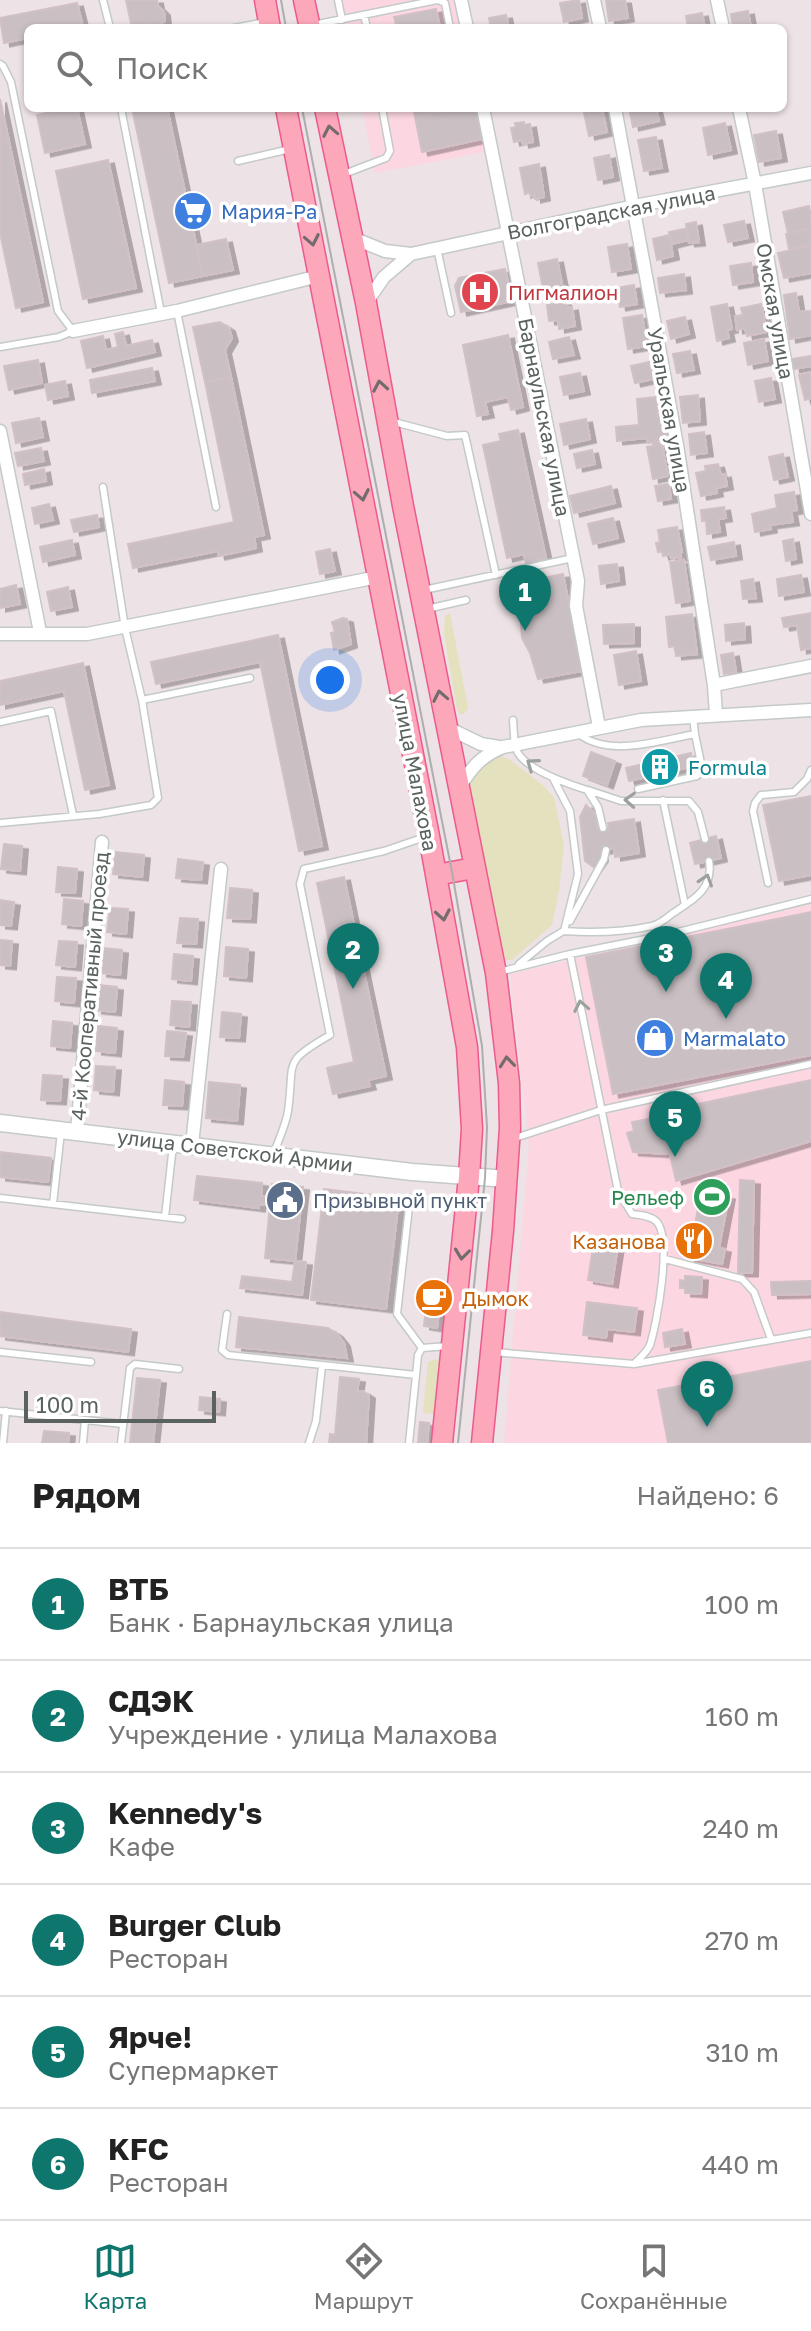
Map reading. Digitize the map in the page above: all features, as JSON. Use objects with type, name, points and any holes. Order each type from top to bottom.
[{"type":"main road","points":[[265,0],[270,24]]},
{"type":"main road","points":[[304,0],[308,24]]},
{"type":"main road","name":"улица Малахова","points":[[287,112],[429,836],[467,1047],[472,1129],[469,1177],[442,1443]]},
{"type":"main road","name":"улица Малахова","points":[[326,112],[366,303],[386,420],[496,973],[509,1083],[508,1179],[482,1443]]},
{"type":"main road","points":[[436,875],[474,868]]},
{"type":"street","points":[[461,0],[466,24]]},
{"type":"street","points":[[594,0],[599,24]]},
{"type":"street","points":[[717,0],[722,24]]},
{"type":"street","name":"Барнаульская улица","points":[[484,112],[578,581],[576,606],[599,727]]},
{"type":"street","name":"Уральская улица","points":[[616,112],[677,445],[716,714]]},
{"type":"street","name":"Омская улица","points":[[740,112],[811,514]]},
{"type":"street","name":"Волгоградская улица","points":[[353,238],[385,251],[411,254],[634,206],[811,173]]},
{"type":"street","name":"Волгоградская улица","points":[[366,303],[384,277],[411,254]]},
{"type":"street","points":[[73,331],[177,311],[319,276]]},
{"type":"street","points":[[0,431],[40,632]]},
{"type":"street","points":[[0,634],[87,634],[378,577]]},
{"type":"street","points":[[714,685],[811,666]]},
{"type":"street","points":[[458,790],[476,762],[488,753],[509,746],[641,720],[811,710]]},
{"type":"street","points":[[446,726],[481,744],[509,746]]},
{"type":"street","name":"4-й Кооперативный проезд","points":[[69,1130],[102,842]]},
{"type":"street","points":[[192,1145],[221,869]]},
{"type":"street","name":"улица Советской Армии","points":[[0,1123],[274,1156],[508,1179]]},
{"type":"lane","points":[[103,0],[109,24]]},
{"type":"lane","points":[[338,0],[342,20]]},
{"type":"lane","points":[[323,24],[438,0],[445,3],[449,24]]},
{"type":"lane","points":[[364,15],[366,24]]},
{"type":"lane","points":[[0,64],[11,82],[58,311],[73,331],[59,337],[0,347]]},
{"type":"lane","points":[[122,112],[161,314]]},
{"type":"lane","points":[[338,176],[386,158],[390,151],[383,112]]},
{"type":"lane","points":[[238,161],[294,148]]},
{"type":"lane","points":[[437,248],[451,313]]},
{"type":"lane","points":[[177,311],[216,507]]},
{"type":"lane","points":[[386,420],[447,436],[465,435],[496,575]]},
{"type":"lane","points":[[0,823],[99,814],[151,805],[158,798],[142,700],[125,628],[103,487]]},
{"type":"lane","points":[[421,600],[496,575],[573,558]]},
{"type":"lane","points":[[421,600],[466,600]]},
{"type":"lane","points":[[142,700],[250,678]]},
{"type":"lane","points":[[0,722],[51,711],[73,815]]},
{"type":"lane","points":[[638,789],[697,776],[702,768],[693,715]]},
{"type":"lane","points":[[513,720],[509,746],[554,780],[621,801],[689,801],[698,812],[705,839]]},
{"type":"lane","points":[[576,732],[585,739],[617,747],[695,734]]},
{"type":"lane","points":[[768,883],[753,811],[755,803],[761,795],[794,792],[811,770]]},
{"type":"lane","points":[[554,780],[570,811],[578,874],[564,931]]},
{"type":"lane","points":[[587,790],[598,807],[603,828]]},
{"type":"lane","points":[[663,800],[685,905]]},
{"type":"lane","points":[[274,1156],[288,1115],[292,1063],[303,1050],[330,1035],[300,884],[304,869],[384,851],[429,836]]},
{"type":"lane","points":[[516,967],[564,931],[606,850]]},
{"type":"lane","points":[[564,931],[590,933],[655,926],[700,896],[707,885],[709,861]]},
{"type":"lane","points":[[496,973],[811,899]]},
{"type":"lane","points":[[570,954],[618,1191],[632,1214],[648,1216],[658,1223],[664,1239],[665,1259],[649,1348],[634,1364]]},
{"type":"lane","points":[[510,1140],[601,1110],[811,1064]]},
{"type":"lane","points":[[53,1204],[69,1130]]},
{"type":"lane","points":[[165,1217],[173,1143]]},
{"type":"lane","points":[[0,1198],[182,1219]]},
{"type":"lane","points":[[410,1198],[397,1314],[422,1348]]},
{"type":"lane","points":[[665,1259],[742,1279],[754,1292],[771,1339]]},
{"type":"lane","points":[[227,1314],[222,1350],[228,1355],[416,1375]]},
{"type":"lane","points":[[491,1352],[634,1364],[811,1333]]},
{"type":"lane","points":[[422,1348],[452,1346]]},
{"type":"lane","points":[[409,1443],[418,1355],[422,1348]]},
{"type":"lane","points":[[0,1352],[91,1362]]},
{"type":"lane","points":[[121,1443],[130,1368],[135,1364],[179,1369]]},
{"type":"lane","points":[[309,1443],[316,1421],[322,1366]]},
{"type":"lane","points":[[3,1443],[3,1411],[123,1424]]},
{"type":"lane","points":[[83,1443],[85,1420]]},
{"type":"shaded area","points":[[340,0],[454,0],[458,24],[345,24]]},
{"type":"shaded area","points":[[363,112],[476,112],[485,152],[375,173]]},
{"type":"shaded area","points":[[450,613],[468,708],[464,714],[457,710],[444,634],[445,616]]},
{"type":"shaded area","points":[[501,756],[544,786],[554,798],[564,845],[552,925],[512,960],[506,960],[503,955],[470,783],[482,765]]},
{"type":"shaded area","points":[[811,904],[811,1443],[504,1443],[529,1146],[510,974]]},
{"type":"shaded area","points":[[435,1359],[441,1362],[435,1414],[423,1413],[428,1362]]},
{"type":"building","points":[[126,0],[157,0],[165,21],[160,24],[131,24]]},
{"type":"building","points":[[579,0],[582,18],[564,22],[560,3]]},
{"type":"building","points":[[606,0],[625,0],[628,18],[609,21]]},
{"type":"building","points":[[77,3],[82,24],[24,24],[24,39],[4,43],[0,18]]},
{"type":"building","points":[[436,9],[439,24],[396,24],[394,17]]},
{"type":"building","points":[[748,11],[750,24],[732,24],[731,14]]},
{"type":"building","points":[[702,13],[704,24],[687,24],[686,16]]},
{"type":"building","points":[[506,15],[508,24],[490,24],[489,18]]},
{"type":"building","points":[[0,99],[43,302],[16,308],[0,233]]},
{"type":"building","points":[[78,112],[85,144],[45,153],[37,115]]},
{"type":"building","points":[[133,112],[168,112],[203,276],[169,283]]},
{"type":"building","points":[[414,112],[441,112],[415,117]]},
{"type":"building","points":[[439,112],[477,112],[482,139],[422,152],[415,117]]},
{"type":"building","points":[[584,112],[603,112],[607,132],[589,136]]},
{"type":"building","points":[[630,112],[657,112],[659,121],[633,127]]},
{"type":"building","points":[[524,122],[524,125],[530,124],[533,142],[514,142],[511,128],[516,127],[515,123]]},
{"type":"building","points":[[725,123],[731,150],[708,155],[703,128]]},
{"type":"building","points":[[776,131],[781,158],[759,162],[754,135]]},
{"type":"building","points":[[656,137],[662,168],[644,171],[638,140]]},
{"type":"building","points":[[609,155],[613,177],[598,180],[594,158]]},
{"type":"building","points":[[108,160],[136,288],[83,299],[56,171]]},
{"type":"building","points":[[539,164],[544,197],[535,199],[530,192],[525,194],[520,168]]},
{"type":"building","points":[[809,206],[811,228],[788,233],[783,212]]},
{"type":"building","points":[[744,221],[748,238],[728,242],[724,225]]},
{"type":"building","points":[[696,222],[699,242],[689,243],[686,224]]},
{"type":"building","points":[[685,229],[688,240],[672,244],[669,232]]},
{"type":"building","points":[[809,229],[811,244],[789,249],[786,234]]},
{"type":"building","points":[[669,235],[673,256],[657,260],[653,239]]},
{"type":"building","points":[[226,239],[233,270],[203,276],[196,245]]},
{"type":"building","points":[[627,244],[631,269],[612,272],[608,247]]},
{"type":"building","points":[[811,246],[811,273],[784,278],[778,253]]},
{"type":"building","points":[[557,259],[562,284],[543,288],[538,263]]},
{"type":"building","points":[[751,263],[753,282],[733,285],[730,266]]},
{"type":"building","points":[[505,269],[512,301],[461,312],[455,286],[459,278]]},
{"type":"building","points":[[684,274],[686,290],[660,293],[658,278]]},
{"type":"building","points":[[634,285],[637,304],[620,307],[616,288]]},
{"type":"building","points":[[796,293],[799,312],[811,311],[811,335],[790,339],[784,295]]},
{"type":"building","points":[[565,302],[566,308],[572,307],[575,326],[559,329],[558,320],[549,321],[547,305]]},
{"type":"building","points":[[727,304],[732,329],[727,330],[729,338],[717,341],[711,307]]},
{"type":"building","points":[[761,304],[767,332],[747,336],[745,328],[737,330],[735,316],[743,315],[741,308]]},
{"type":"building","points":[[642,315],[647,346],[628,349],[623,318]]},
{"type":"building","points":[[685,317],[689,334],[671,339],[667,321]]},
{"type":"building","points":[[220,322],[229,328],[232,338],[225,350],[231,377],[205,382],[193,327]]},
{"type":"building","points":[[123,332],[126,346],[152,340],[155,352],[87,368],[81,341],[103,336],[106,350],[118,347],[115,334]]},
{"type":"building","points":[[508,335],[523,407],[511,410],[508,397],[485,402],[488,414],[477,416],[463,345]]},
{"type":"building","points":[[569,337],[574,355],[553,359],[549,342]]},
{"type":"building","points":[[764,339],[768,361],[748,365],[744,343]]},
{"type":"building","points":[[690,351],[694,370],[677,373],[673,354]]},
{"type":"building","points":[[811,356],[811,366],[794,369],[792,359]]},
{"type":"building","points":[[38,360],[42,383],[9,390],[4,366]]},
{"type":"building","points":[[649,362],[653,379],[635,383],[631,366]]},
{"type":"building","points":[[152,368],[155,381],[92,393],[90,380]]},
{"type":"building","points":[[811,372],[811,398],[805,400],[799,375]]},
{"type":"building","points":[[580,373],[584,391],[564,395],[560,377]]},
{"type":"building","points":[[231,377],[264,535],[254,537],[256,548],[219,556],[218,551],[133,568],[128,544],[234,522],[205,382]]},
{"type":"building","points":[[771,378],[775,399],[759,402],[755,381]]},
{"type":"building","points":[[65,381],[68,396],[48,400],[45,385]]},
{"type":"building","points":[[698,395],[700,421],[683,423],[680,397]]},
{"type":"building","points":[[656,397],[658,416],[665,415],[667,441],[648,443],[647,438],[617,441],[616,427],[639,425],[637,399]]},
{"type":"building","points":[[39,418],[43,437],[16,443],[12,423]]},
{"type":"building","points":[[586,419],[590,439],[564,445],[560,424]]},
{"type":"building","points":[[518,430],[546,558],[526,563],[524,554],[507,558],[483,445],[501,441],[499,434]]},
{"type":"building","points":[[704,432],[707,453],[691,455],[689,434]]},
{"type":"building","points":[[662,444],[668,476],[653,479],[647,447]]},
{"type":"building","points":[[41,448],[44,461],[18,466],[15,453]]},
{"type":"building","points":[[592,450],[595,464],[577,468],[574,454]]},
{"type":"building","points":[[783,454],[788,477],[774,480],[769,457]]},
{"type":"building","points":[[718,464],[721,475],[725,474],[727,486],[716,488],[717,493],[701,496],[696,473],[706,471],[705,466]]},
{"type":"building","points":[[44,469],[46,481],[25,485],[23,474]]},
{"type":"building","points":[[669,484],[671,499],[658,501],[655,486]]},
{"type":"building","points":[[611,486],[615,503],[574,513],[570,496]]},
{"type":"building","points":[[794,492],[797,510],[791,511],[793,522],[770,525],[771,529],[755,532],[752,514],[777,508],[775,495]]},
{"type":"building","points":[[49,504],[53,520],[35,524],[32,508]]},
{"type":"building","points":[[724,507],[726,518],[718,519],[720,532],[707,534],[701,510]]},
{"type":"building","points":[[97,515],[99,527],[74,532],[71,520]]},
{"type":"building","points":[[613,518],[618,538],[593,544],[588,524]]},
{"type":"building","points":[[677,527],[681,557],[663,556],[662,551],[658,552],[656,543],[660,542],[658,530]]},
{"type":"building","points":[[793,539],[796,559],[786,561],[783,541]]},
{"type":"building","points":[[72,540],[75,555],[43,562],[40,547]]},
{"type":"building","points":[[734,542],[736,556],[711,560],[708,547]]},
{"type":"building","points":[[330,549],[335,571],[320,574],[316,552]]},
{"type":"building","points":[[684,560],[690,601],[676,603],[670,562]]},
{"type":"building","points":[[617,564],[619,581],[601,584],[599,566]]},
{"type":"building","points":[[563,574],[582,671],[538,679],[522,638],[518,583]]},
{"type":"building","points":[[801,575],[804,592],[779,596],[777,579]]},
{"type":"building","points":[[753,579],[756,598],[743,599],[741,581]]},
{"type":"building","points":[[16,585],[20,604],[0,608],[0,589]]},
{"type":"building","points":[[68,587],[72,607],[51,611],[47,592]]},
{"type":"building","points":[[811,613],[811,648],[801,650],[797,625],[784,627],[782,618]]},
{"type":"building","points":[[692,614],[697,654],[676,656],[675,646],[669,647],[666,617]]},
{"type":"building","points":[[347,619],[351,644],[334,650],[332,622]]},
{"type":"building","points":[[744,623],[745,639],[726,641],[725,625]]},
{"type":"building","points":[[634,624],[634,643],[604,644],[603,625]]},
{"type":"building","points":[[278,635],[322,846],[299,851],[260,662],[156,684],[151,662]]},
{"type":"building","points":[[636,651],[641,681],[619,685],[614,655]]},
{"type":"building","points":[[733,653],[736,672],[724,674],[721,655]]},
{"type":"building","points":[[83,663],[109,785],[85,790],[64,691],[0,705],[0,681]]},
{"type":"building","points":[[591,752],[615,761],[607,785],[583,776]]},
{"type":"building","name":"Formula","points":[[691,753],[694,766],[629,781],[626,768]]},
{"type":"building","points":[[811,796],[811,875],[779,881],[763,805]]},
{"type":"building","points":[[586,805],[596,815],[598,829],[609,827],[608,823],[634,819],[639,853],[615,857],[614,848],[601,851],[602,858],[595,868],[585,861],[580,817]]},
{"type":"building","points":[[716,836],[721,858],[695,864],[690,843]]},
{"type":"building","points":[[4,844],[22,846],[20,871],[1,869]]},
{"type":"building","points":[[115,852],[144,855],[142,877],[113,874]]},
{"type":"building","points":[[178,859],[203,862],[201,880],[176,878]]},
{"type":"building","points":[[58,867],[77,869],[75,893],[56,892]]},
{"type":"building","points":[[344,877],[386,1076],[368,1080],[370,1086],[333,1094],[327,1068],[354,1062],[317,883]]},
{"type":"building","points":[[230,888],[252,890],[250,919],[227,918]]},
{"type":"building","points":[[64,899],[83,901],[81,926],[62,924]]},
{"type":"building","points":[[0,900],[14,902],[11,926],[0,925]]},
{"type":"building","points":[[110,908],[128,909],[126,934],[107,932]]},
{"type":"building","points":[[811,912],[811,1055],[613,1094],[586,957]]},
{"type":"building","points":[[180,918],[198,919],[196,944],[177,943]]},
{"type":"building","points":[[0,940],[12,941],[10,966],[0,965]]},
{"type":"building","points":[[59,941],[77,942],[75,967],[56,965]]},
{"type":"building","points":[[226,947],[248,949],[246,978],[224,976]]},
{"type":"building","points":[[103,948],[122,950],[120,975],[101,973]]},
{"type":"building","points":[[174,954],[193,956],[191,981],[172,979]]},
{"type":"building","points":[[57,977],[76,978],[74,1003],[55,1001]]},
{"type":"building","points":[[99,985],[117,987],[115,1012],[96,1010]]},
{"type":"building","points":[[172,1001],[191,1002],[189,1027],[170,1025]]},
{"type":"building","points":[[222,1012],[241,1014],[239,1038],[220,1037]]},
{"type":"building","points":[[53,1021],[72,1023],[70,1048],[51,1046]]},
{"type":"building","points":[[98,1026],[117,1028],[115,1053],[96,1051]]},
{"type":"building","points":[[167,1031],[186,1033],[183,1057],[165,1056]]},
{"type":"building","points":[[96,1066],[115,1067],[113,1092],[94,1090]]},
{"type":"building","points":[[43,1075],[62,1076],[60,1101],[41,1100]]},
{"type":"building","points":[[165,1080],[184,1082],[182,1106],[163,1105]]},
{"type":"building","points":[[811,1080],[811,1141],[676,1181],[670,1154],[633,1152],[627,1133],[634,1131],[632,1122],[675,1114],[674,1109]]},
{"type":"building","points":[[209,1082],[240,1085],[237,1121],[206,1118]]},
{"type":"building","points":[[0,1152],[51,1158],[48,1182],[0,1177]]},
{"type":"building","points":[[197,1176],[262,1183],[261,1196],[271,1197],[272,1184],[303,1187],[295,1261],[265,1258],[270,1205],[259,1204],[259,1208],[194,1200]]},
{"type":"building","points":[[740,1180],[754,1181],[752,1273],[738,1273]]},
{"type":"building","points":[[324,1189],[399,1198],[386,1309],[311,1300]]},
{"type":"building","points":[[701,1191],[729,1196],[719,1248],[725,1249],[722,1264],[689,1258]]},
{"type":"building","points":[[594,1241],[618,1245],[612,1284],[588,1280]]},
{"type":"building","points":[[295,1261],[306,1262],[302,1295],[240,1288],[242,1276],[292,1282]]},
{"type":"building","points":[[685,1276],[702,1277],[701,1294],[685,1293],[685,1288],[680,1288],[680,1280],[685,1281]]},
{"type":"building","points":[[811,1281],[811,1294],[772,1295],[771,1282]]},
{"type":"building","points":[[428,1292],[441,1294],[437,1328],[424,1326]]},
{"type":"building","points":[[587,1302],[637,1308],[634,1332],[607,1329],[606,1338],[583,1335]]},
{"type":"building","points":[[0,1312],[131,1329],[128,1352],[0,1336]]},
{"type":"building","points":[[239,1317],[328,1328],[344,1343],[347,1358],[236,1347]]},
{"type":"building","points":[[682,1329],[685,1344],[665,1347],[663,1333]]},
{"type":"building","points":[[811,1361],[811,1443],[668,1443],[658,1390]]},
{"type":"building","points":[[340,1377],[359,1379],[357,1392],[363,1391],[369,1395],[366,1443],[329,1443],[330,1434],[335,1435]]},
{"type":"building","points":[[137,1378],[160,1380],[153,1443],[130,1443]]},
{"type":"building","points":[[200,1397],[220,1399],[219,1412],[199,1410]]},
{"type":"building","points":[[420,1422],[429,1423],[427,1443],[418,1443]]},
{"type":"building","points":[[44,1431],[69,1433],[68,1443],[42,1443]]},
{"type":"tram line","points":[[281,0],[285,24]]},
{"type":"tram line","points":[[303,112],[452,872],[482,1046],[487,1127],[485,1178],[458,1443]]},
{"type":"place","name":"Мария-Ра","points":[[193,211]]},
{"type":"place","name":"Пигмалион","points":[[480,292]]},
{"type":"place","name":"ВТБ","points":[[525,631]]},
{"type":"place","name":"Formula","points":[[660,767]]},
{"type":"place","name":"СДЭК","points":[[353,989]]},
{"type":"place","name":"Kennedy's","points":[[666,992]]},
{"type":"place","name":"Burger Club","points":[[726,1019]]},
{"type":"place","name":"Marmalato","points":[[655,1038]]},
{"type":"place","name":"Ярче!","points":[[675,1157]]},
{"type":"place","name":"Рельеф","points":[[712,1197]]},
{"type":"place","name":"Призывной пункт","points":[[285,1200]]},
{"type":"place","name":"Казанова","points":[[694,1241]]},
{"type":"place","name":"Дымок","points":[[434,1298]]},
{"type":"place","name":"KFC","points":[[707,1427]]}]
